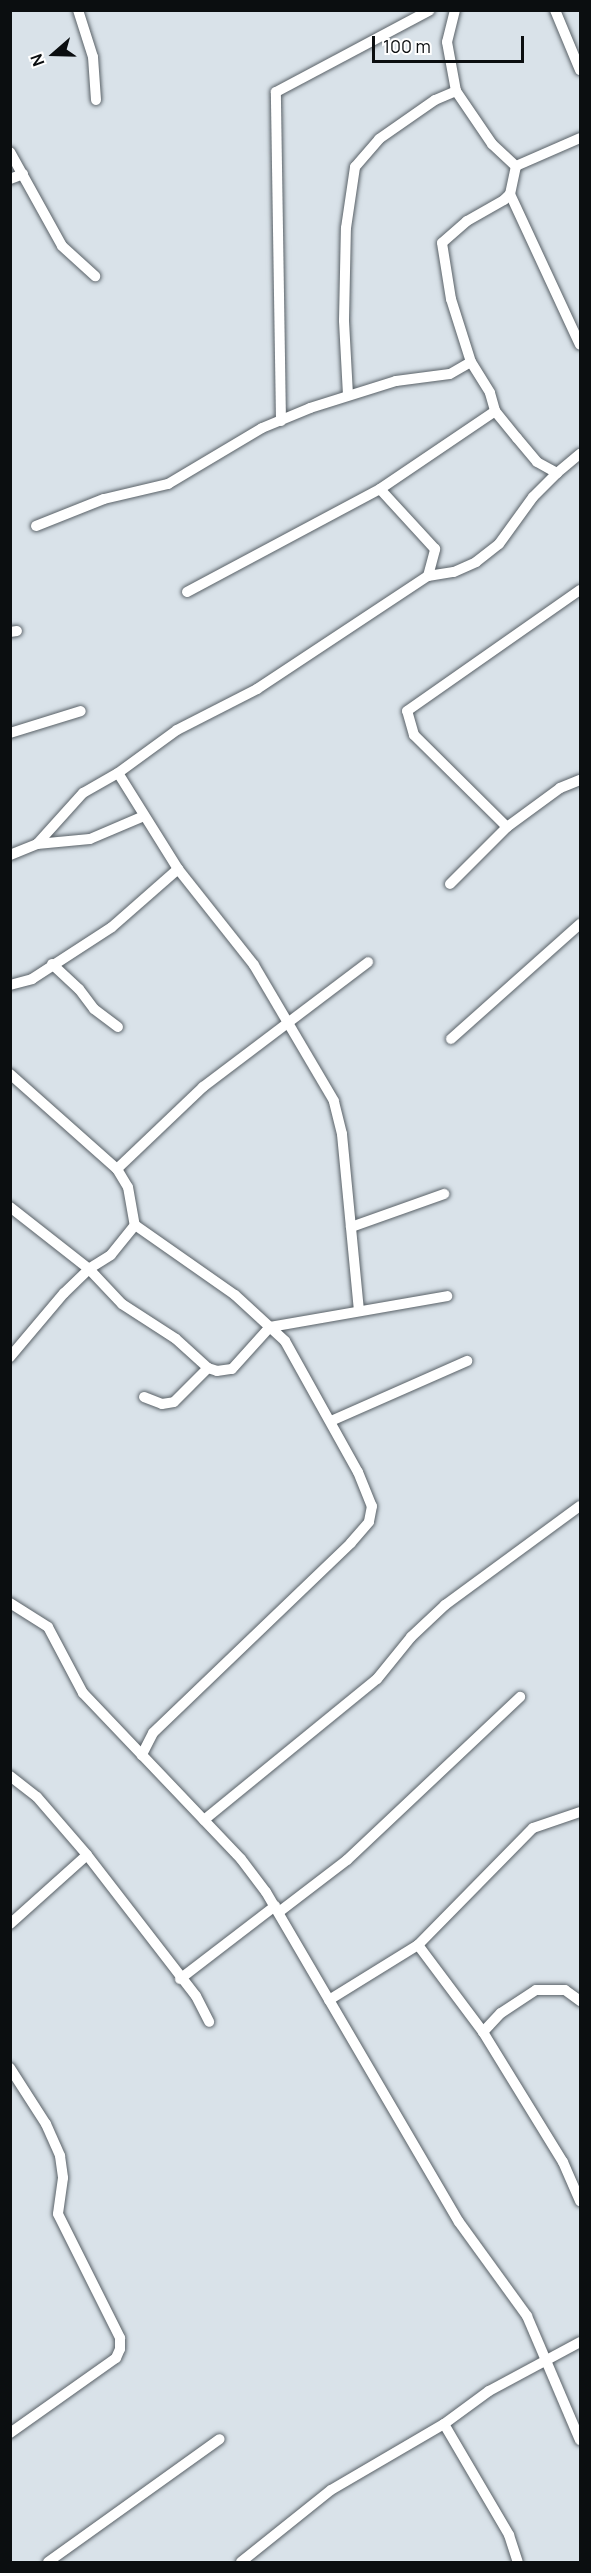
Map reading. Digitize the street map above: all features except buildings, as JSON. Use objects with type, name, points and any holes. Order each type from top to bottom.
[{"type":"street","points":[[78,10],[93,57],[96,100]]},
{"type":"street","points":[[281,421],[276,92],[430,10]]},
{"type":"street","points":[[455,10],[447,42],[456,91],[492,144],[516,166]]},
{"type":"street","points":[[555,10],[580,70]]},
{"type":"street","points":[[348,395],[344,320],[346,228],[355,167],[379,140],[435,100],[456,91]]},
{"type":"street","points":[[516,166],[580,138]]},
{"type":"street","points":[[10,152],[62,246],[95,276]]},
{"type":"street","points":[[516,166],[510,194],[495,208],[467,221],[442,243],[451,299],[471,362],[490,393],[495,411],[537,462],[557,472]]},
{"type":"street","points":[[10,179],[23,174]]},
{"type":"street","points":[[510,194],[580,345]]},
{"type":"street","points":[[36,526],[105,499],[168,484],[247,436],[348,395],[396,381],[450,374],[471,362]]},
{"type":"street","points":[[187,592],[380,489],[495,411]]},
{"type":"street","points":[[37,844],[83,792],[118,773],[177,730],[257,689],[428,576],[454,572],[476,562],[498,544],[532,497],[557,472],[580,454]]},
{"type":"street","points":[[380,489],[435,549],[428,576]]},
{"type":"street","points":[[507,827],[414,735],[407,711],[580,590]]},
{"type":"street","points":[[10,733],[81,711]]},
{"type":"street","points":[[118,773],[178,869],[254,965],[334,1101],[342,1134],[359,1311]]},
{"type":"street","points":[[450,884],[507,827],[560,788],[580,780]]},
{"type":"street","points":[[10,855],[37,844],[90,839],[144,816]]},
{"type":"street","points":[[10,985],[32,979],[112,927],[178,869]]},
{"type":"street","points":[[451,1040],[580,924]]},
{"type":"street","points":[[117,1169],[203,1087],[368,962]]},
{"type":"street","points":[[52,964],[79,989],[94,1009],[118,1027]]},
{"type":"street","points":[[10,1074],[117,1169],[128,1187],[135,1225],[235,1295],[285,1341],[331,1421],[372,1506],[369,1522],[321,1575],[249,1639],[153,1733],[142,1755]]},
{"type":"street","points":[[351,1227],[444,1194]]},
{"type":"street","points":[[10,1207],[89,1269],[122,1304],[176,1339],[208,1368],[223,1372],[232,1369],[270,1327],[447,1296]]},
{"type":"street","points":[[10,1357],[89,1269],[111,1255],[135,1225]]},
{"type":"street","points":[[331,1421],[467,1361]]},
{"type":"street","points":[[144,1397],[162,1404],[174,1402],[208,1368]]},
{"type":"street","points":[[204,1820],[377,1679],[411,1637],[445,1605],[580,1506]]},
{"type":"street","points":[[10,1603],[48,1627],[73,1680],[241,1859],[277,1909],[459,2222],[527,2316],[580,2440]]},
{"type":"street","points":[[180,1979],[347,1860],[520,1697]]},
{"type":"street","points":[[10,1776],[37,1797],[87,1855],[180,1979],[196,1996],[209,2022]]},
{"type":"street","points":[[328,2000],[418,1945],[533,1828],[580,1812]]},
{"type":"street","points":[[10,1924],[87,1855]]},
{"type":"street","points":[[418,1945],[483,2032],[563,2162],[580,2201]]},
{"type":"street","points":[[483,2032],[501,2013],[536,1990],[565,1990],[580,2001]]},
{"type":"street","points":[[10,2068],[46,2124],[60,2156],[63,2178],[58,2214],[120,2338],[120,2349],[116,2358],[10,2433]]},
{"type":"street","points":[[241,2562],[331,2490],[444,2424],[489,2391],[580,2342]]},
{"type":"street","points":[[444,2424],[505,2526],[518,2562]]},
{"type":"street","points":[[48,2562],[220,2439]]}]
